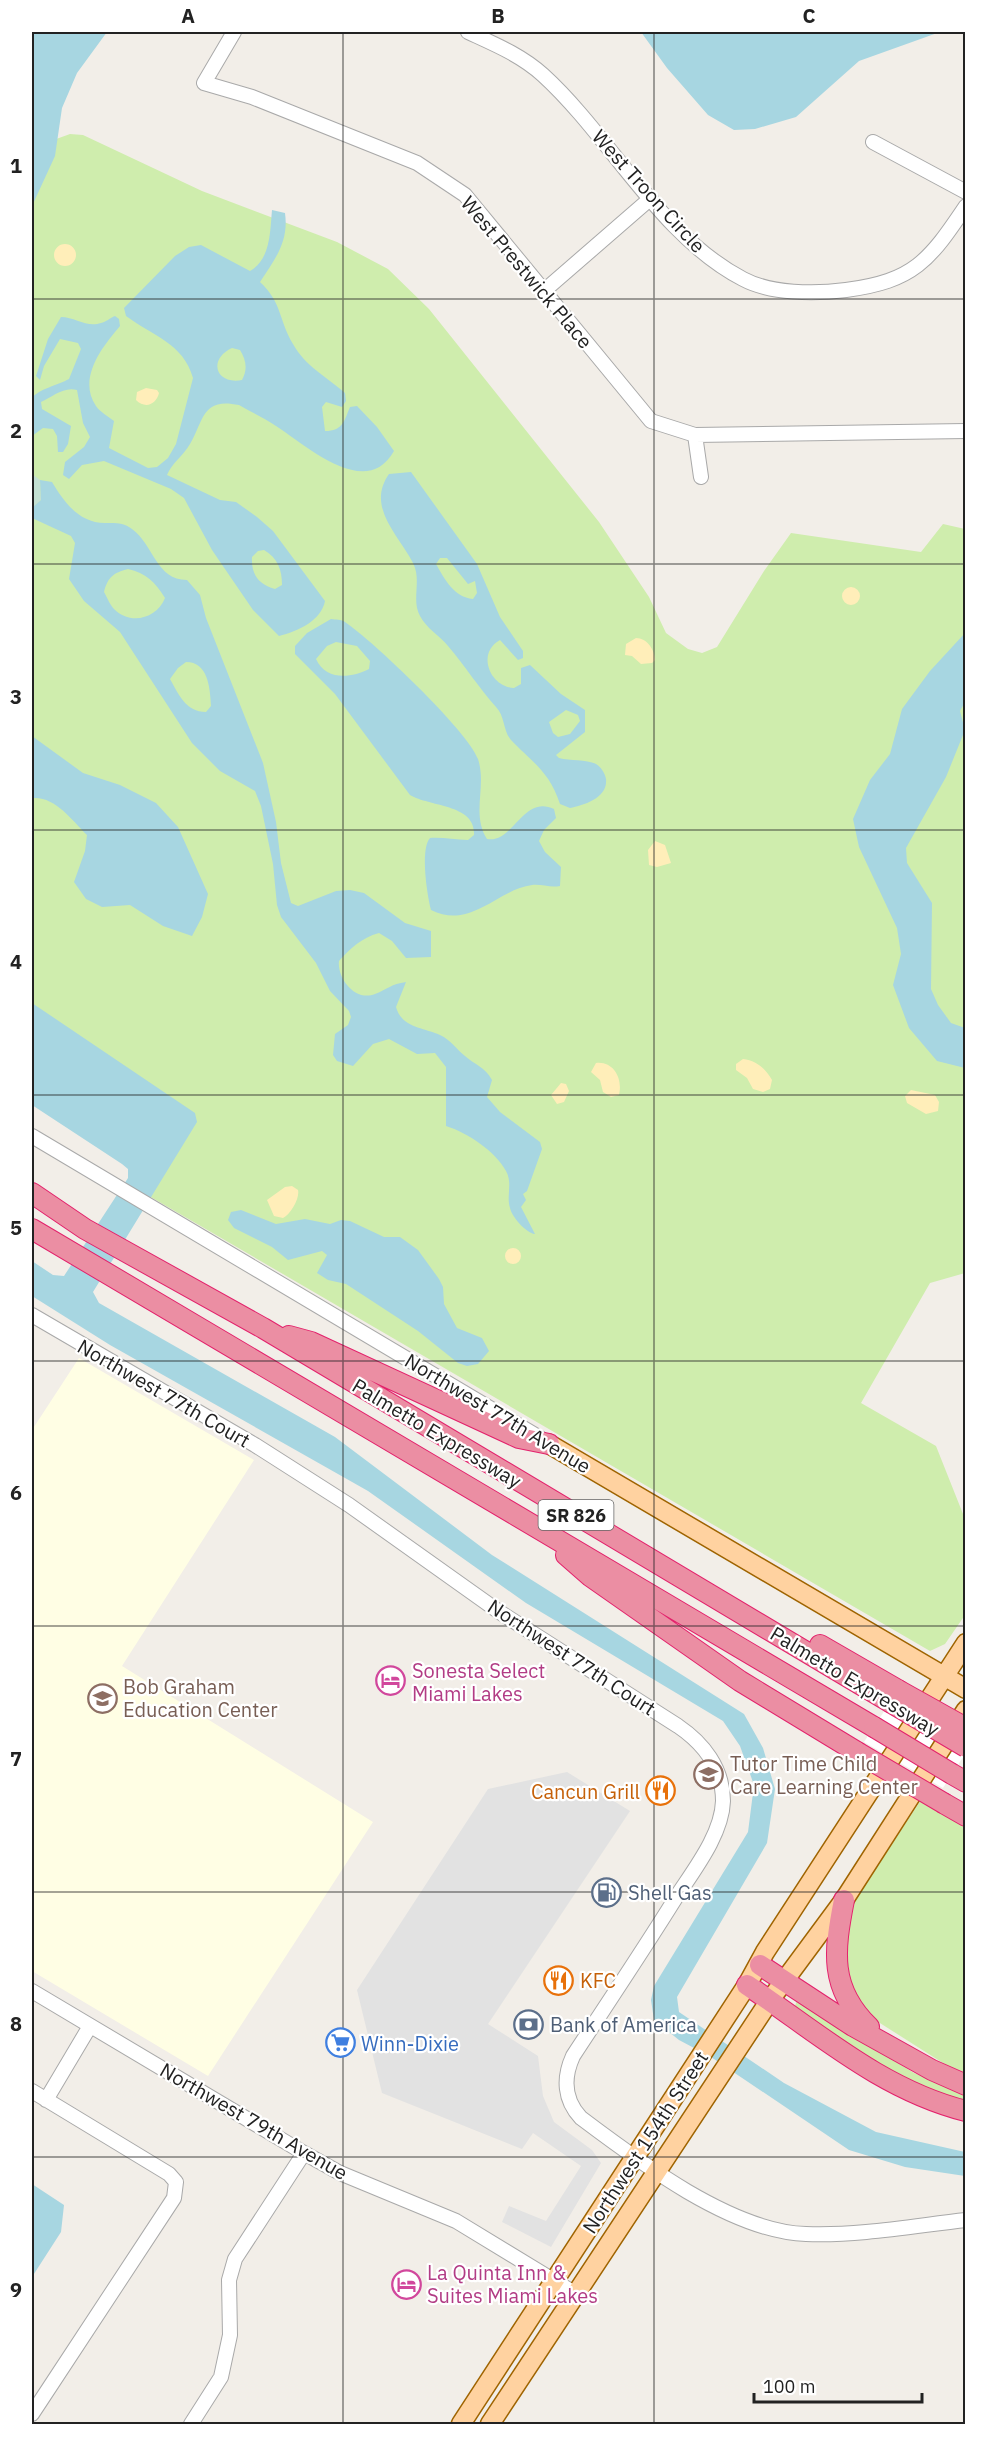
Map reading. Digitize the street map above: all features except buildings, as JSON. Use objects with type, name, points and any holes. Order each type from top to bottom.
[{"type":"highway","name":"Palmetto Expressway","points":[[32,1193],[85,1229],[263,1328],[693,1585],[894,1696],[966,1747]]},
{"type":"highway","name":"Palmetto Expressway","points":[[32,1229],[70,1254],[959,1778]]},
{"type":"highway","points":[[263,1328],[311,1342],[519,1438],[549,1444]]},
{"type":"highway","points":[[530,1524],[590,1576],[741,1681],[966,1816]]},
{"type":"highway","points":[[894,1696],[966,1728]]},
{"type":"highway","points":[[844,1900],[836,1947],[841,1986],[853,2010],[884,2042]]},
{"type":"highway","points":[[760,1965],[932,2070],[966,2085]]},
{"type":"highway","points":[[747,1985],[869,2071],[911,2093],[966,2111]]},
{"type":"main road","name":"Northwest 77th Avenue","points":[[549,1444],[966,1689]]},
{"type":"main road","name":"Northwest 154th Street","points":[[461,2424],[760,1965],[765,1952],[966,1643]]},
{"type":"main road","name":"Northwest 154th Street","points":[[490,2424],[658,2174],[770,2001],[844,1900],[966,1710]]},
{"type":"street","name":"West Prestwick Place","points":[[234,32],[204,82],[252,97],[417,163],[465,195],[651,421],[694,435],[966,430]]},
{"type":"street","name":"West Troon Circle","points":[[468,32],[508,50],[541,73],[575,107],[651,198],[708,257],[744,280],[806,292],[837,291],[892,281],[919,266],[937,250],[966,206]]},
{"type":"street","points":[[873,142],[966,192]]},
{"type":"street","points":[[545,290],[651,198]]},
{"type":"street","points":[[694,435],[701,477]]},
{"type":"street","name":"Northwest 77th Avenue","points":[[32,1136],[549,1444]]},
{"type":"street","name":"Northwest 77th Court","points":[[32,1315],[249,1442],[349,1505],[498,1611],[684,1730],[704,1748],[721,1784],[723,1803],[717,1825],[687,1881],[568,2067],[566,2091],[574,2111],[658,2174],[727,2211],[765,2226],[804,2235],[856,2234],[966,2220]]},
{"type":"street","name":"Northwest 79th Avenue","points":[[32,1991],[304,2153],[340,2173],[456,2221],[576,2294]]},
{"type":"street","points":[[46,2100],[90,2026]]},
{"type":"street","points":[[32,2091],[169,2174],[176,2182],[174,2198],[32,2414]]},
{"type":"street","points":[[191,2424],[221,2377],[224,2367],[230,2335],[228,2280],[235,2259],[304,2153]]},
{"type":"shaded area","points":[[32,474],[40,480],[41,500],[32,508]]},
{"type":"shaded area","name":"Bob Graham Education Center","points":[[79,1358],[254,1460],[122,1666],[373,1822],[208,2076],[32,1971],[32,1430]]},
{"type":"shaded area","points":[[567,1772],[630,1811],[488,2024],[538,2056],[543,2096],[554,2122],[592,2150],[601,2163],[551,2247],[502,2222],[509,2206],[546,2221],[581,2166],[533,2133],[522,2149],[382,2093],[357,1990],[488,1789]]},
{"type":"green space","points":[[70,134],[83,135],[202,191],[337,242],[388,269],[429,309],[599,522],[649,597],[666,633],[688,649],[702,653],[717,647],[764,571],[791,533],[921,552],[943,524],[965,529],[965,1273],[930,1283],[861,1403],[936,1446],[965,1519],[965,1615],[945,1644],[930,1651],[149,1196],[32,1014],[32,162],[48,142]]},
{"type":"green space","points":[[921,1800],[965,1826],[965,2077],[872,2018],[861,2009],[847,1983],[842,1933],[855,1900]]},
{"type":"green space","points":[[797,2000],[914,2073],[965,2091],[965,2104],[919,2090],[812,2021],[795,2006]]},
{"type":"sand","points":[[65,244],[73,247],[76,255],[73,263],[65,266],[57,263],[54,255],[57,247]]},
{"type":"sand","points":[[146,388],[157,390],[159,393],[153,403],[146,405],[136,400],[137,392]]},
{"type":"sand","points":[[851,587],[857,590],[860,596],[857,602],[851,605],[845,602],[842,596],[845,590]]},
{"type":"sand","points":[[636,638],[647,642],[652,649],[655,660],[652,663],[641,664],[632,656],[625,655],[626,644]]},
{"type":"sand","points":[[655,841],[665,845],[671,863],[657,867],[649,865],[648,850]]},
{"type":"sand","points":[[743,1059],[756,1063],[766,1072],[772,1080],[770,1089],[763,1092],[753,1089],[747,1078],[736,1070],[736,1064]]},
{"type":"sand","points":[[596,1063],[608,1065],[616,1072],[620,1083],[619,1095],[611,1097],[603,1092],[600,1080],[591,1072]]},
{"type":"sand","points":[[561,1083],[566,1084],[569,1091],[564,1102],[557,1104],[551,1095]]},
{"type":"sand","points":[[911,1090],[935,1095],[939,1102],[938,1111],[926,1114],[907,1103],[905,1096]]},
{"type":"sand","points":[[292,1186],[298,1190],[294,1206],[283,1218],[274,1216],[267,1200],[285,1187]]},
{"type":"sand","points":[[510,1248],[516,1248],[521,1256],[519,1262],[510,1264],[505,1259],[505,1253]]},
{"type":"water","points":[[32,32],[107,32],[77,73],[62,108],[55,156],[32,206]]},
{"type":"water","points":[[641,32],[940,32],[859,61],[796,117],[755,129],[734,130],[708,115],[667,68]]},
{"type":"water","points":[[272,210],[285,213],[285,233],[280,250],[260,282],[276,304],[288,336],[298,352],[310,365],[345,393],[346,401],[342,407],[326,402],[322,407],[325,431],[339,427],[350,407],[357,406],[377,427],[394,451],[382,465],[368,471],[352,470],[319,455],[239,405],[227,403],[211,407],[206,412],[190,444],[169,471],[167,475],[220,500],[236,502],[257,517],[273,531],[325,601],[314,620],[301,628],[279,636],[253,610],[212,550],[184,498],[171,489],[104,461],[82,465],[69,479],[63,475],[65,462],[84,447],[90,437],[83,423],[77,390],[67,389],[41,402],[42,409],[71,426],[68,444],[63,452],[58,452],[57,436],[53,429],[43,428],[32,436],[32,398],[69,379],[81,349],[78,343],[60,339],[44,366],[40,380],[36,376],[48,339],[61,317],[96,324],[115,316],[119,319],[120,326],[94,363],[89,385],[96,406],[114,421],[109,448],[148,468],[157,467],[168,458],[176,444],[193,378],[182,356],[175,348],[126,316],[124,308],[175,256],[189,247],[201,245],[250,271],[257,266],[266,252]],"holes":[[[232,348],[240,350],[245,361],[246,368],[242,380],[226,379],[218,370],[217,364],[220,358]],[[264,550],[273,557],[280,569],[282,585],[275,589],[260,581],[254,573],[252,557],[258,551]]]},
{"type":"water","points":[[411,472],[477,564],[500,617],[523,651],[523,658],[518,660],[500,640],[489,653],[489,668],[493,676],[498,682],[514,688],[521,684],[521,668],[530,665],[561,694],[585,710],[585,732],[556,755],[563,759],[592,762],[601,768],[606,779],[606,786],[594,800],[570,808],[560,804],[545,775],[508,736],[499,711],[448,646],[423,620],[416,603],[416,570],[383,509],[381,498],[383,486],[389,474]],"holes":[[[440,558],[447,558],[468,584],[475,581],[477,593],[473,599],[460,595],[451,587],[436,564]],[[566,710],[578,715],[580,721],[570,734],[558,737],[553,733],[549,722]]]},
{"type":"water","points":[[40,480],[52,482],[67,504],[80,515],[96,522],[119,523],[129,527],[146,544],[168,574],[187,580],[200,595],[206,618],[263,763],[276,822],[281,863],[291,903],[298,906],[336,891],[350,890],[364,893],[405,923],[431,931],[431,957],[406,958],[392,941],[379,933],[357,944],[339,961],[341,974],[354,992],[368,996],[406,982],[396,1007],[403,1019],[414,1026],[444,1037],[483,1069],[492,1080],[487,1097],[500,1112],[540,1142],[542,1149],[527,1191],[523,1194],[526,1200],[521,1207],[535,1234],[524,1228],[511,1212],[509,1180],[501,1164],[480,1144],[446,1126],[446,1067],[435,1053],[417,1054],[389,1039],[373,1044],[353,1066],[337,1061],[333,1055],[335,1034],[348,1025],[351,1017],[349,1011],[330,991],[316,963],[281,917],[277,905],[273,864],[261,806],[255,791],[220,771],[192,743],[120,632],[84,601],[69,579],[75,543],[71,536],[32,518],[32,508],[41,500]],"holes":[[[128,569],[150,579],[165,598],[156,611],[150,615],[135,618],[121,614],[113,607],[104,592],[112,576]],[[186,662],[199,666],[206,677],[211,706],[206,712],[188,706],[170,679]]]},
{"type":"water","points":[[331,619],[345,622],[396,666],[457,728],[478,759],[481,780],[480,820],[487,839],[496,839],[504,834],[534,808],[543,806],[554,809],[556,818],[544,830],[539,841],[545,852],[561,867],[560,886],[532,885],[520,888],[472,912],[459,915],[445,915],[431,910],[425,872],[427,844],[430,838],[468,840],[474,835],[473,825],[468,817],[460,812],[410,795],[335,694],[295,654],[295,646],[307,633]],"holes":[[[336,642],[357,646],[370,661],[369,669],[362,672],[347,676],[332,674],[320,666],[316,659],[327,646]]]},
{"type":"water","points":[[965,633],[965,702],[960,711],[965,730],[946,777],[906,848],[907,863],[932,903],[931,989],[938,1005],[951,1023],[965,1028],[965,1068],[937,1061],[909,1028],[893,985],[901,954],[897,928],[859,847],[853,819],[870,780],[890,754],[902,709],[930,671]]},
{"type":"water","points":[[32,736],[83,773],[120,785],[156,803],[178,827],[208,894],[202,917],[192,936],[163,926],[130,905],[102,907],[86,899],[74,882],[85,851],[87,835],[55,805],[40,798],[32,798]]},
{"type":"water","points":[[32,1003],[195,1113],[197,1122],[93,1292],[99,1303],[335,1437],[492,1555],[744,1714],[763,1748],[775,1789],[767,1843],[677,1997],[679,2012],[784,2083],[876,2132],[965,2152],[965,2176],[905,2167],[849,2150],[711,2057],[679,2040],[654,2020],[651,2000],[654,1986],[748,1832],[754,1785],[740,1746],[723,1721],[526,1603],[368,1491],[110,1345],[32,1296],[32,1261],[53,1275],[64,1276],[128,1178],[128,1169],[32,1105]]},
{"type":"water","points":[[241,1210],[276,1224],[305,1219],[330,1224],[341,1220],[350,1221],[384,1237],[400,1237],[418,1250],[439,1279],[443,1287],[444,1304],[457,1328],[482,1338],[489,1351],[478,1364],[467,1366],[458,1363],[418,1331],[346,1284],[328,1280],[317,1273],[327,1255],[322,1251],[288,1260],[272,1247],[234,1228],[228,1220],[231,1212]]},
{"type":"water","points":[[32,2184],[64,2205],[61,2232],[32,2277]]},
{"type":"pier","points":[[902,1684],[965,1754],[943,1788],[864,1742]]},
{"type":"place","name":"Sonesta Select Miami Lakes","points":[[391,1681]]},
{"type":"place","name":"Bob Graham Education Center","points":[[102,1698]]},
{"type":"place","name":"Tutor Time Child Care Learning Center","points":[[709,1775]]},
{"type":"place","name":"Cancun Grill","points":[[661,1791]]},
{"type":"place","name":"Shell Gas","points":[[607,1892]]},
{"type":"place","name":"KFC","points":[[559,1980]]},
{"type":"place","name":"Bank of America","points":[[529,2024]]},
{"type":"place","name":"Winn-Dixie","points":[[340,2043]]},
{"type":"place","name":"La Quinta Inn & Suites Miami Lakes","points":[[406,2284]]}]
